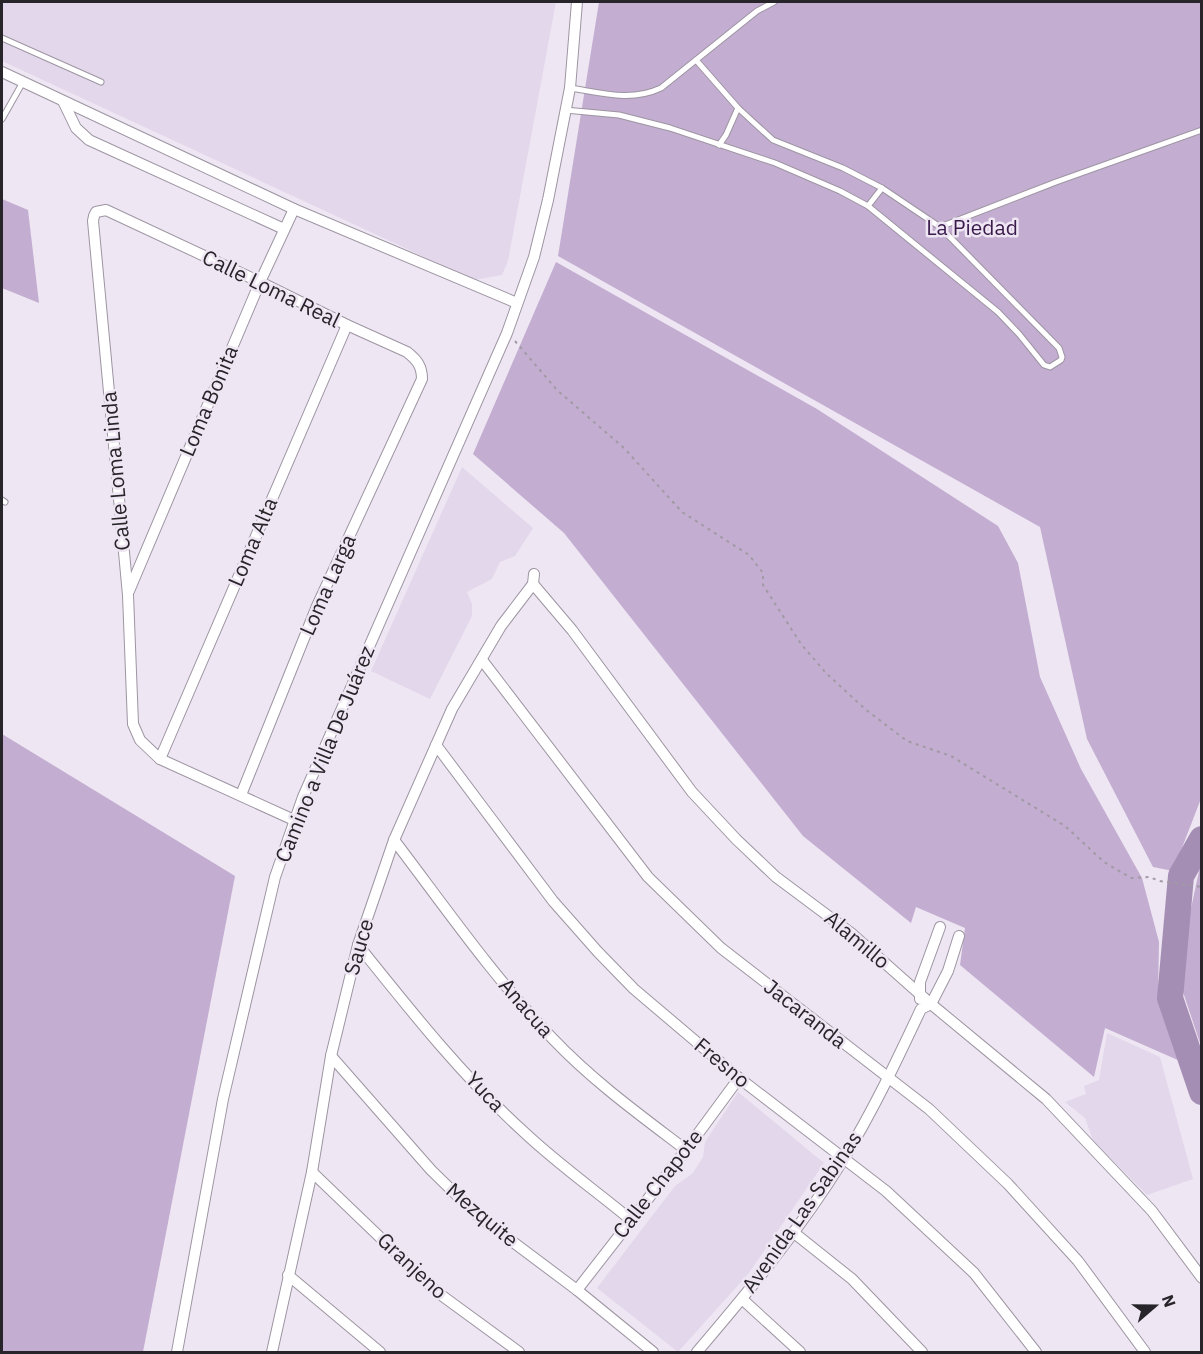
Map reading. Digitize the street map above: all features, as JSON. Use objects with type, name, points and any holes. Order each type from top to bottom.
[{"type":"street","name":"Camino a Villa De Juárez","points":[[177,1353],[224,1099],[275,877],[294,820],[507,333],[534,256],[548,200],[570,88],[577,2]]},
{"type":"street","points":[[2,72],[294,209],[517,303]]},
{"type":"street","points":[[63,101],[76,128],[89,140],[284,229]]},
{"type":"street","name":"Loma Bonita","points":[[128,594],[260,282],[294,209]]},
{"type":"street","name":"Calle Loma Real","points":[[106,210],[407,352],[419,364],[422,379]]},
{"type":"street","name":"Calle Loma Linda","points":[[106,210],[96,212],[93,221],[128,594],[133,724],[140,740],[160,759]]},
{"type":"street","name":"Loma Alta","points":[[160,759],[347,325]]},
{"type":"street","name":"Loma Larga","points":[[241,795],[317,606],[422,379]]},
{"type":"street","name":"Sauce","points":[[272,1353],[312,1172],[331,1056],[358,945],[394,840],[452,709],[501,626],[534,579]]},
{"type":"street","name":"Alamillo","points":[[534,579],[692,792],[736,839],[776,877],[851,933],[931,1004],[1046,1099],[1152,1211],[1202,1278]]},
{"type":"street","name":"Jacaranda","points":[[482,660],[648,877],[721,948],[929,1109],[1008,1184],[1078,1261],[1145,1353]]},
{"type":"street","name":"Fresno","points":[[436,745],[552,901],[634,989],[739,1078],[886,1191],[974,1273],[1036,1353]]},
{"type":"street","points":[[160,759],[294,820]]},
{"type":"street","name":"Anacua","points":[[394,840],[510,993],[546,1033],[600,1084],[686,1150]]},
{"type":"street","points":[[940,927],[920,982],[921,1009],[931,1004],[948,971],[959,936]]},
{"type":"street","name":"Yuca","points":[[358,945],[482,1090],[525,1134],[631,1220]]},
{"type":"street","name":"Avenida Las Sabinas","points":[[697,1353],[793,1232],[843,1160],[888,1078],[921,1009]]},
{"type":"street","name":"Mezquite","points":[[331,1056],[431,1170],[477,1215],[577,1290],[653,1353]]},
{"type":"street","name":"Calle Chapote","points":[[577,1290],[739,1078]]},
{"type":"street","name":"Granjeno","points":[[312,1172],[437,1292],[519,1353]]},
{"type":"street","points":[[793,1232],[852,1279],[922,1353]]},
{"type":"street","points":[[288,1275],[380,1353]]},
{"type":"street","points":[[742,1299],[800,1353]]},
{"type":"lane","points":[[570,88],[638,96],[661,88],[757,10],[774,2]]},
{"type":"lane","points":[[2,38],[100,82]]},
{"type":"lane","points":[[565,110],[619,115],[670,128],[775,163],[840,191],[868,206],[998,312],[1044,365],[1050,367],[1060,360],[1062,357],[1059,348],[940,227],[882,188],[843,168],[773,140],[738,108],[696,60]]},
{"type":"lane","points":[[2,119],[23,82]]},
{"type":"lane","points":[[719,145],[730,128],[738,108]]},
{"type":"lane","points":[[940,227],[1202,130]]},
{"type":"lane","points":[[868,206],[882,188]]},
{"type":"path","points":[[507,333],[557,390],[624,448],[682,512],[749,555],[763,573],[763,585],[801,644],[826,673],[865,709],[907,741],[951,756],[1065,826],[1104,862],[1131,878],[1149,877],[1160,881],[1202,887]]},
{"type":"shaded area","points":[[2,2],[556,2],[508,261],[502,275],[474,280],[2,61]]},
{"type":"shaded area","points":[[462,467],[533,528],[515,556],[500,562],[492,579],[467,592],[472,604],[472,616],[430,699],[371,671]]},
{"type":"shaded area","points":[[1107,1033],[1160,1057],[1193,1179],[1147,1195],[1093,1140],[1085,1118],[1065,1102],[1086,1094],[1084,1086],[1099,1080]]},
{"type":"shaded area","points":[[738,1092],[824,1163],[749,1273],[678,1352],[597,1288],[675,1186],[693,1173],[703,1157],[705,1142]]},
{"type":"green space","name":"La Piedad","points":[[599,2],[1201,2],[1202,796],[1173,871],[1153,867],[1087,739],[1040,527],[558,256]]},
{"type":"green space","points":[[2,199],[28,210],[39,303],[2,288]]},
{"type":"green space","points":[[556,262],[817,409],[998,526],[1018,563],[1040,677],[1081,769],[1142,878],[1159,942],[1158,996],[1180,1061],[1105,1028],[1094,1077],[960,965],[965,928],[916,907],[911,923],[803,836],[564,533],[473,454]]},
{"type":"green space","points":[[2,734],[235,876],[143,1352],[2,1352]]},
{"type":"green space","points":[[1201,862],[1201,1046],[1182,989],[1190,913]]},
{"type":"waterway","points":[[1202,839],[1181,876],[1170,998],[1202,1092]]}]
